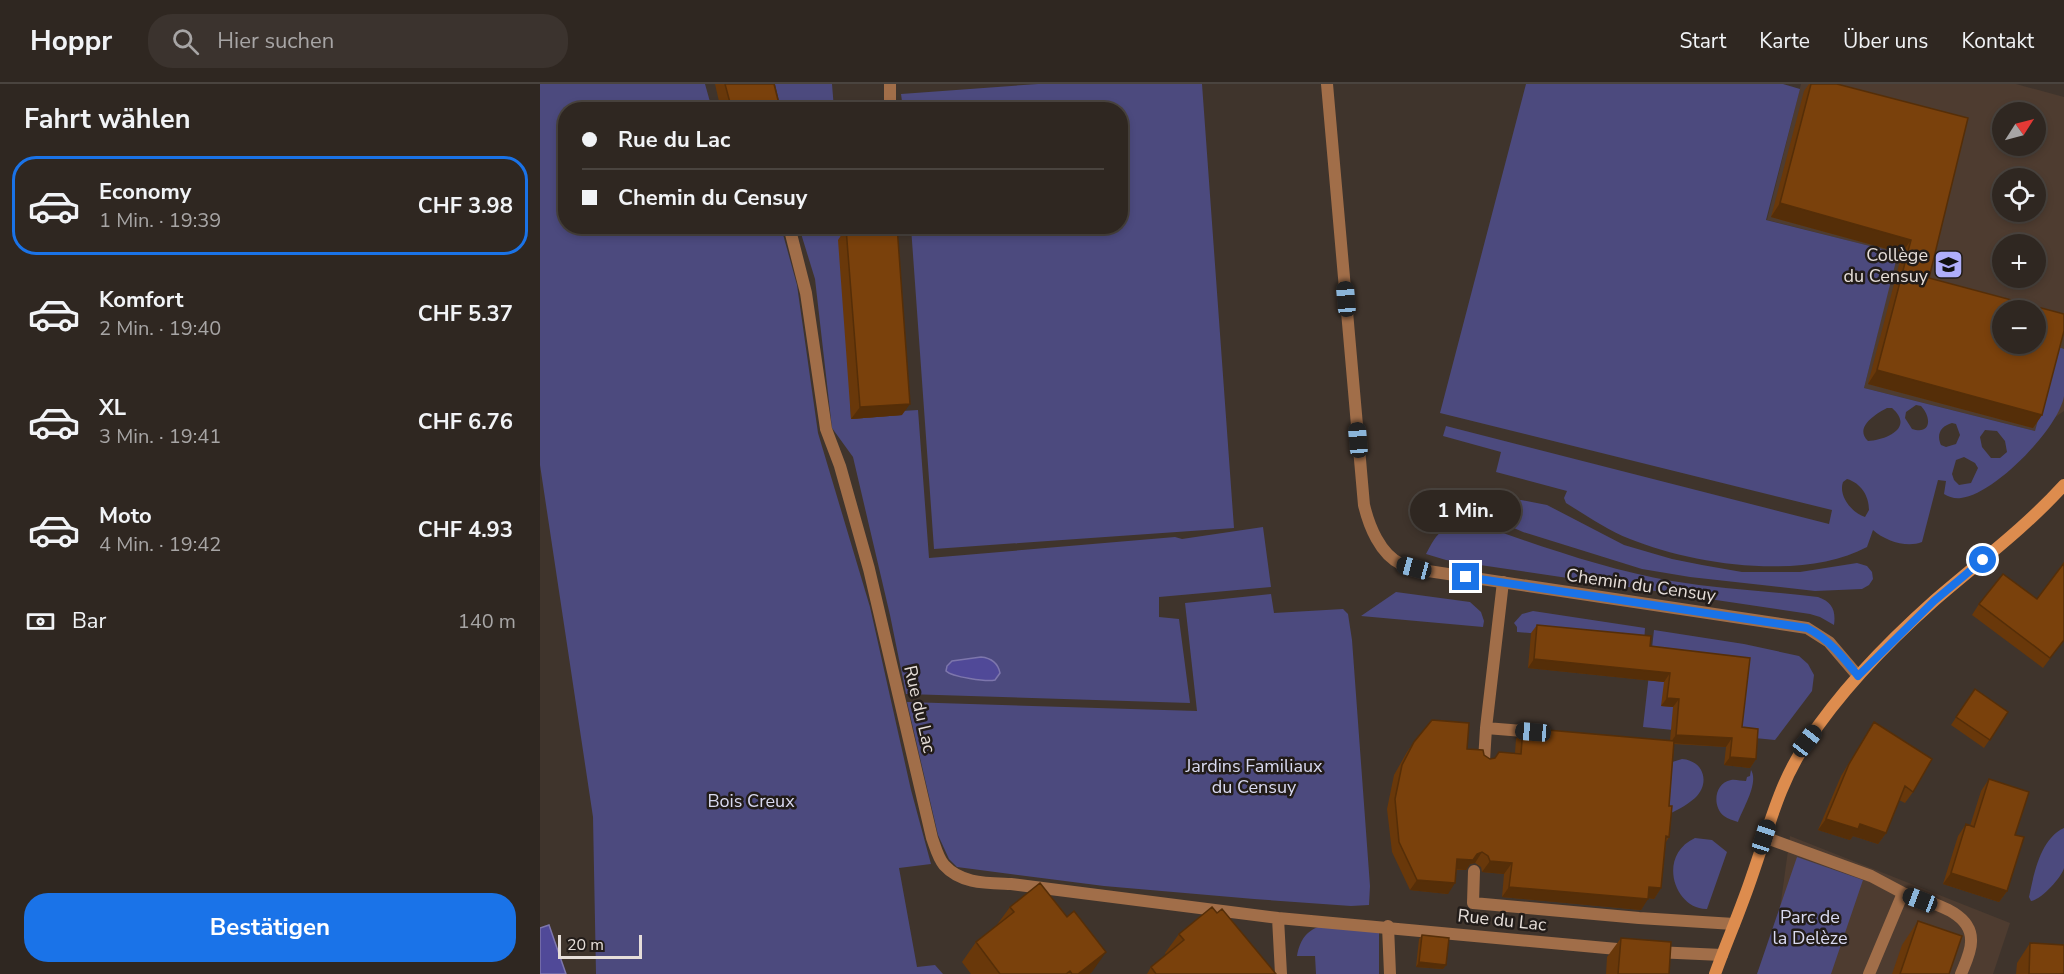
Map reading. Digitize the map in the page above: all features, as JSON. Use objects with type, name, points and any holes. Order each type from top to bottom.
[{"type":"street","points":[[890,84],[890,102]]},
{"type":"street","name":"Chemin du Censuy","points":[[1327,84],[1364,505],[1377,539],[1400,564],[1428,571],[1807,628],[1822,635],[1858,676]]},
{"type":"street","name":"Rue du Lac","points":[[791,234],[806,293],[826,429],[840,466],[869,569],[929,827],[942,863],[955,874],[976,883],[1023,885],[1278,918],[1388,926],[1590,947],[1722,955]]},
{"type":"street","points":[[1715,974],[1753,875],[1774,807],[1787,776],[1807,741],[1858,676],[1934,601],[2031,519],[2064,485]]},
{"type":"street","points":[[1484,761],[1503,582]]},
{"type":"street","points":[[1486,728],[1544,733]]},
{"type":"street","points":[[1764,837],[1871,876],[1903,893],[1953,912],[1964,921],[1970,932],[1971,944],[1961,974]]},
{"type":"street","points":[[1474,871],[1473,903],[1734,924]]},
{"type":"street","points":[[1869,974],[1903,893]]},
{"type":"street","points":[[1278,918],[1281,974]]},
{"type":"street","points":[[1388,926],[1390,974]]},
{"type":"shaded area","name":"Collège du Censuy","points":[[1801,84],[2016,84],[2064,97],[2064,411],[2035,431],[1864,388],[1897,253],[1767,220]]},
{"type":"shaded area","points":[[981,657],[991,660],[998,666],[1000,673],[995,680],[970,678],[946,671],[952,661]]},
{"type":"shaded area","points":[[1790,836],[2010,923],[1993,974],[1757,974],[1778,923]]},
{"type":"shaded area","points":[[549,925],[566,974],[540,974],[540,928]]},
{"type":"green space","name":"Bois Creux","points":[[540,84],[705,84],[710,102],[558,102],[558,234],[783,234],[797,285],[818,433],[870,607],[911,790],[931,864],[899,868],[917,967],[935,965],[943,974],[596,974],[593,817],[540,465]]},
{"type":"green space","points":[[775,84],[832,84],[833,102],[779,102]]},
{"type":"green space","points":[[1038,84],[1202,84],[1234,528],[934,549],[912,234],[1128,234],[1128,102],[902,102],[901,94]]},
{"type":"green space","points":[[1526,84],[1783,84],[1800,89],[1766,220],[1898,253],[1864,388],[2035,431],[2058,347],[2064,349],[2064,396],[2059,409],[2038,442],[2007,473],[1975,494],[1959,498],[1952,498],[1944,494],[1946,481],[1938,480],[1922,542],[1910,544],[1896,542],[1873,530],[1867,547],[1841,557],[1812,564],[1749,566],[1717,562],[1685,556],[1630,539],[1566,503],[1564,498],[1567,491],[1496,472],[1501,452],[1443,436],[1446,426],[1829,524],[1832,510],[1440,413]],"holes":[[[1916,405],[1921,406],[1928,420],[1926,428],[1912,429],[1905,418],[1906,412]],[[1887,408],[1892,408],[1898,415],[1899,427],[1890,435],[1868,441],[1863,431],[1868,422]],[[1956,424],[1960,435],[1956,444],[1946,447],[1941,445],[1939,434],[1945,426]],[[1985,430],[1997,431],[2005,441],[2007,452],[2000,458],[1991,458],[1982,447],[1980,437]],[[1964,457],[1975,463],[1978,468],[1971,483],[1959,485],[1952,474],[1956,460]],[[1847,479],[1863,491],[1868,500],[1869,510],[1865,517],[1855,512],[1847,503],[1842,487],[1843,482]]]},
{"type":"green space","points":[[801,234],[843,234],[851,419],[902,415],[902,411],[918,410],[929,558],[1175,537],[1182,539],[1263,527],[1271,587],[1159,597],[1159,617],[1179,619],[1190,703],[906,694],[853,457],[832,428],[815,279]]},
{"type":"green space","points":[[1521,500],[1547,505],[1624,545],[1672,559],[1742,572],[1800,572],[1857,563],[1867,566],[1872,572],[1873,579],[1862,589],[1815,591],[1690,577],[1642,569],[1507,525],[1498,515],[1500,511],[1507,504]]},
{"type":"green space","points":[[1469,524],[1486,527],[1601,565],[1648,576],[1708,586],[1818,597],[1827,601],[1832,607],[1834,625],[1810,614],[1446,560],[1426,554],[1442,531],[1453,526]]},
{"type":"green space","points":[[1396,592],[1470,602],[1481,612],[1483,627],[1361,616]]},
{"type":"green space","name":"Jardins Familiaux du Censuy","points":[[1271,594],[1274,613],[1343,609],[1348,614],[1352,640],[1370,886],[1369,905],[1351,906],[1104,886],[957,867],[949,859],[938,835],[907,702],[1197,711],[1185,603]]},
{"type":"green space","points":[[1533,611],[1645,628],[1644,643],[1517,632],[1514,623],[1522,614]]},
{"type":"green space","points":[[1654,630],[1744,644],[1799,656],[1808,664],[1814,675],[1812,691],[1775,740],[1643,727]]},
{"type":"green space","points":[[1682,759],[1696,764],[1700,769],[1703,774],[1703,786],[1692,801],[1665,816],[1669,763]]},
{"type":"green space","points":[[1751,770],[1752,788],[1738,822],[1720,812],[1716,801],[1718,790],[1725,782],[1746,781]]},
{"type":"green space","points":[[2064,828],[2064,868],[2045,892],[2031,901],[2029,897],[2039,858],[2049,840]]},
{"type":"green space","points":[[1695,838],[1712,840],[1727,852],[1707,909],[1696,907],[1686,901],[1674,881],[1673,869],[1676,857],[1683,846]]},
{"type":"green space","name":"Parc de la Delèze","points":[[1797,857],[1863,880],[1831,974],[1757,974]]},
{"type":"green space","points":[[1321,926],[1379,932],[1379,974],[1316,974],[1315,956],[1297,956],[1304,937]]},
{"type":"building","points":[[725,84],[774,84],[778,102],[730,102]]},
{"type":"building","points":[[1811,84],[1837,84],[1968,118],[1929,278],[2012,300],[1992,300],[1992,354],[2046,354],[2046,309],[2064,314],[2064,331],[2042,415],[1877,370],[1911,240],[1780,203]]},
{"type":"building","points":[[846,234],[898,234],[910,404],[860,407]]},
{"type":"building","points":[[2064,563],[2064,640],[2050,658],[1979,604],[2003,574],[2037,599]]},
{"type":"building","points":[[1537,625],[1651,636],[1650,646],[1750,658],[1742,727],[1758,729],[1756,759],[1730,757],[1732,738],[1676,735],[1679,699],[1667,698],[1670,673],[1534,659]]},
{"type":"building","points":[[1975,689],[2008,712],[1990,740],[1956,717]]},
{"type":"building","points":[[1432,720],[1469,723],[1467,749],[1483,750],[1484,755],[1490,759],[1495,758],[1499,752],[1521,754],[1523,728],[1674,741],[1669,806],[1672,806],[1669,837],[1666,836],[1661,888],[1649,887],[1648,899],[1509,887],[1512,863],[1490,861],[1488,856],[1482,852],[1477,854],[1473,860],[1457,859],[1455,883],[1417,880],[1399,842],[1395,799],[1402,765],[1414,742]]},
{"type":"building","points":[[1874,722],[1932,759],[1913,792],[1905,786],[1886,833],[1860,824],[1858,829],[1826,819],[1849,764]]},
{"type":"building","points":[[1989,779],[2029,792],[2015,835],[2024,837],[2007,891],[1951,873],[1966,824],[1974,827]]},
{"type":"building","points":[[1040,883],[1067,917],[1074,911],[1106,952],[1078,974],[1072,974],[1070,971],[1066,974],[1000,974],[976,942],[1014,912],[1010,907]]},
{"type":"building","points":[[1212,907],[1217,913],[1222,909],[1276,974],[1156,974],[1151,967],[1184,940],[1179,934]]},
{"type":"building","points":[[1918,921],[1962,936],[1949,974],[1900,974]]},
{"type":"building","points":[[1422,935],[1449,938],[1446,965],[1419,962]]},
{"type":"building","points":[[1621,938],[1671,942],[1669,974],[1618,974]]},
{"type":"building","points":[[2030,943],[2064,945],[2064,974],[2029,974]]},
{"type":"place","name":"Collège du Censuy","points":[[1949,265]]},
{"type":"route","points":[[1466,577],[1807,628],[1822,635],[1858,676],[1934,601],[1983,560]]}]
